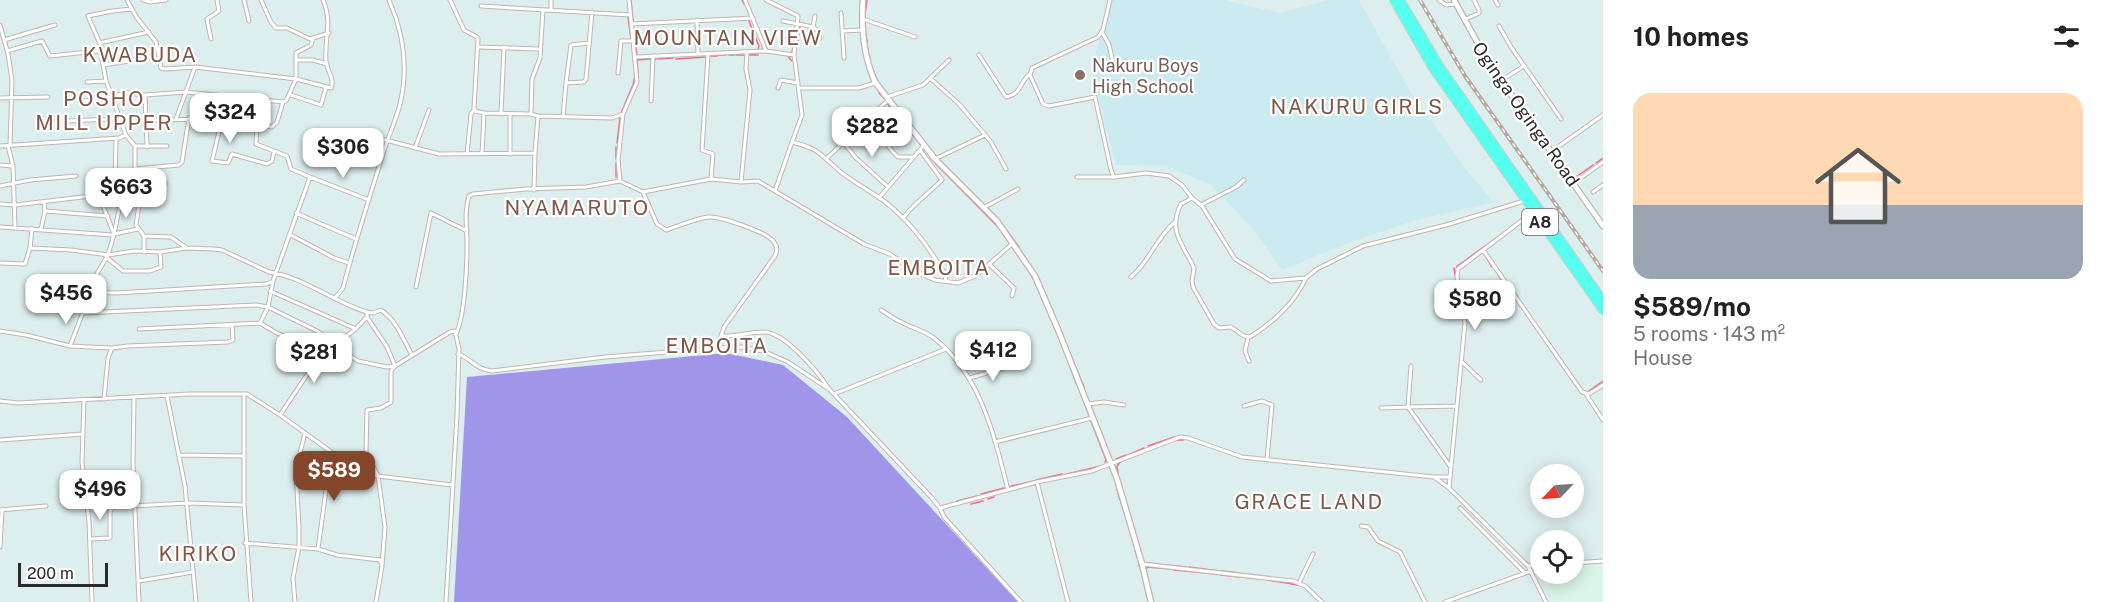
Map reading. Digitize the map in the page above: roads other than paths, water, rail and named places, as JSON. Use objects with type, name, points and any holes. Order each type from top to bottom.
[{"type":"highway","points":[[1389,0],[1411,39],[1472,131],[1492,147]]},
{"type":"highway","name":"A8","points":[[1394,0],[1422,50],[1603,301]]},
{"type":"highway","name":"A8","points":[[1400,0],[1480,131]]},
{"type":"highway","points":[[1405,0],[1432,47],[1481,119],[1492,147]]},
{"type":"highway","name":"A8","points":[[1492,147],[1525,201],[1603,310]]},
{"type":"street","points":[[127,0],[159,48],[161,68],[195,67],[296,80],[331,88],[333,84],[327,64],[329,20],[323,0]]},
{"type":"street","points":[[143,0],[150,2],[166,0]]},
{"type":"street","points":[[211,39],[207,19],[220,10],[217,0]]},
{"type":"street","points":[[244,0],[249,21]]},
{"type":"street","points":[[261,0],[274,26],[279,29],[287,28],[313,39],[329,33]]},
{"type":"street","points":[[335,298],[343,288],[386,140],[399,108],[405,69],[404,49],[388,0]]},
{"type":"street","points":[[450,0],[464,30],[477,36],[474,110],[471,114],[467,154]]},
{"type":"street","points":[[551,0],[551,9]]},
{"type":"street","points":[[620,180],[618,160],[624,114],[637,82],[630,0]]},
{"type":"street","points":[[745,0],[766,51]]},
{"type":"street","points":[[766,0],[796,14],[799,23],[794,55],[802,115],[776,190]]},
{"type":"street","points":[[863,0],[863,30],[869,69],[875,83],[942,180],[911,207],[904,217]]},
{"type":"street","points":[[979,55],[1006,97],[1010,96],[1021,88],[1032,68],[1098,37],[1102,32],[1110,0]]},
{"type":"street","points":[[1439,0],[1446,5],[1455,2]]},
{"type":"street","points":[[1464,20],[1479,13],[1474,0]]},
{"type":"street","points":[[1496,0],[1498,5]]},
{"type":"street","name":"Oginga Oginga Road","points":[[1455,2],[1473,38],[1603,226]]},
{"type":"street","points":[[481,6],[630,15]]},
{"type":"street","points":[[132,9],[88,16],[99,43],[106,81],[126,135],[135,146],[135,185]]},
{"type":"street","points":[[531,114],[532,79],[540,58],[543,10]]},
{"type":"street","points":[[566,83],[584,82],[586,79],[592,12]]},
{"type":"street","points":[[841,13],[844,58]]},
{"type":"street","points":[[813,27],[815,16]]},
{"type":"street","points":[[631,24],[753,18]]},
{"type":"street","points":[[862,19],[915,37]]},
{"type":"street","points":[[697,20],[698,54]]},
{"type":"street","points":[[783,21],[813,27],[820,38]]},
{"type":"street","points":[[0,25],[12,80],[9,145],[13,166],[15,228]]},
{"type":"street","points":[[4,40],[55,25]]},
{"type":"street","points":[[1499,26],[1561,119]]},
{"type":"street","points":[[842,32],[863,30]]},
{"type":"street","points":[[99,43],[149,32]]},
{"type":"street","points":[[1102,32],[1109,45],[1114,67]]},
{"type":"street","points":[[79,101],[102,100],[128,93],[186,92],[283,102],[291,95],[296,80],[296,53],[311,45],[313,39]]},
{"type":"street","points":[[618,73],[621,40],[633,40]]},
{"type":"street","points":[[0,55],[42,41],[50,56],[98,51],[101,53]]},
{"type":"street","points":[[563,117],[571,45],[589,43]]},
{"type":"street","points":[[478,47],[540,49]]},
{"type":"street","points":[[501,114],[504,47]]},
{"type":"street","points":[[636,57],[766,51],[794,55]]},
{"type":"street","points":[[741,182],[750,90],[746,69],[747,52]]},
{"type":"street","points":[[708,54],[702,150],[713,154],[711,179]]},
{"type":"street","points":[[651,101],[653,57]]},
{"type":"street","points":[[103,65],[148,58],[160,59]]},
{"type":"street","points":[[296,60],[313,60],[327,64]]},
{"type":"street","points":[[826,159],[866,122],[886,99],[923,85],[949,60]]},
{"type":"street","points":[[1106,70],[1126,61]]},
{"type":"street","points":[[1502,80],[1524,66]]},
{"type":"street","points":[[176,120],[195,67]]},
{"type":"street","points":[[1030,74],[1046,106],[1095,97],[1114,177]]},
{"type":"street","points":[[930,78],[959,104],[985,135],[1006,169]]},
{"type":"street","points":[[778,88],[782,80],[799,85],[859,88],[875,83]]},
{"type":"street","points":[[87,82],[106,81]]},
{"type":"street","points":[[291,95],[321,105],[326,87]]},
{"type":"street","points":[[146,94],[147,147]]},
{"type":"street","points":[[0,98],[48,97]]},
{"type":"street","points":[[146,121],[189,118],[222,119],[272,127],[277,122],[283,102]]},
{"type":"street","points":[[415,148],[429,110]]},
{"type":"street","points":[[474,110],[484,113],[563,117],[612,118],[624,114]]},
{"type":"street","points":[[482,154],[484,113]]},
{"type":"street","points":[[510,114],[510,154]]},
{"type":"street","points":[[1551,151],[1603,115]]},
{"type":"street","points":[[534,189],[538,116]]},
{"type":"street","points":[[67,121],[121,117]]},
{"type":"street","points":[[134,170],[180,165],[189,118]]},
{"type":"street","points":[[222,119],[212,161],[228,163],[232,154],[237,154],[267,165],[272,161],[274,152]]},
{"type":"street","points":[[866,122],[876,129],[898,157],[913,157]]},
{"type":"street","points":[[257,123],[255,144],[287,156],[291,169],[369,200]]},
{"type":"street","points":[[0,146],[116,138],[126,135]]},
{"type":"street","points":[[935,159],[985,135]]},
{"type":"street","points":[[114,234],[98,193],[115,188],[116,138]]},
{"type":"street","points":[[352,143],[354,138],[386,140],[439,154],[535,153]]},
{"type":"street","points":[[792,142],[816,149],[842,173],[904,217],[919,233],[945,274],[946,281]]},
{"type":"street","points":[[843,143],[887,186]]},
{"type":"street","points":[[135,146],[141,144],[147,147],[167,146]]},
{"type":"street","points":[[879,198],[922,148]]},
{"type":"street","points":[[922,148],[997,221],[1040,287],[1111,463],[1142,564],[1151,602]]},
{"type":"street","points":[[1574,183],[1603,162]]},
{"type":"street","points":[[0,165],[13,166]]},
{"type":"street","points":[[1077,177],[1166,174],[1182,185],[1201,205],[1237,262],[1271,281],[1306,278]]},
{"type":"street","points":[[0,186],[30,180],[76,176]]},
{"type":"street","points":[[260,322],[268,307],[273,280],[310,177]]},
{"type":"street","points":[[456,334],[464,291],[467,201],[473,194],[586,187],[620,180],[643,192],[711,179],[758,181],[864,244],[890,254],[912,270],[935,280],[958,283],[976,275],[990,265],[999,253],[1013,243]]},
{"type":"street","points":[[1201,205],[1236,187],[1244,180]]},
{"type":"street","points":[[70,346],[95,277],[107,256],[123,189],[125,186],[166,184]]},
{"type":"street","points":[[142,185],[136,225],[144,236],[144,252]]},
{"type":"street","points":[[1593,192],[1603,185]]},
{"type":"street","points":[[984,209],[1018,189]]},
{"type":"street","points":[[643,192],[657,224],[666,230],[710,217],[740,225],[767,236],[774,242],[776,251],[774,255],[724,327],[718,348]]},
{"type":"street","points":[[0,204],[15,205],[99,195]]},
{"type":"street","points":[[1131,277],[1147,261],[1158,240],[1175,222],[1181,204],[1192,198]]},
{"type":"street","points":[[1249,361],[1245,351],[1248,338],[1279,315],[1301,289],[1306,278],[1317,268],[1363,246],[1453,224],[1525,201]]},
{"type":"street","points":[[41,229],[45,211],[44,202]]},
{"type":"street","points":[[45,211],[108,216]]},
{"type":"street","points":[[1449,488],[1465,320],[1457,272],[1459,267],[1533,212]]},
{"type":"street","points":[[296,213],[356,239]]},
{"type":"street","points":[[416,287],[431,213],[467,231]]},
{"type":"street","points":[[1175,222],[1182,247],[1194,268],[1191,281],[1214,324],[1219,328],[1231,327],[1248,338]]},
{"type":"street","points":[[0,227],[114,234],[138,229]]},
{"type":"street","points":[[0,262],[25,264],[30,248],[32,228]]},
{"type":"street","points":[[289,234],[334,258],[349,263]]},
{"type":"street","points":[[144,236],[171,237],[187,248]]},
{"type":"street","points":[[30,248],[71,250],[107,256],[134,251],[160,252],[187,248],[222,250],[269,272],[303,281],[368,315],[392,356],[395,366]]},
{"type":"street","points":[[1483,250],[1603,420]]},
{"type":"street","points":[[107,256],[124,271],[150,271],[161,267],[160,252]]},
{"type":"street","points":[[990,265],[1014,288],[1012,296]]},
{"type":"street","points":[[90,292],[117,293],[266,284],[273,280]]},
{"type":"street","points":[[270,291],[356,329]]},
{"type":"street","points":[[82,312],[87,314],[236,305],[268,307],[317,331],[358,361],[387,367],[395,366]]},
{"type":"street","points":[[280,415],[329,342],[337,341],[356,329],[368,315],[381,310],[387,314],[397,326],[412,355]]},
{"type":"street","points":[[881,310],[933,337],[954,357],[970,378],[980,398],[995,442],[1008,490]]},
{"type":"street","points":[[139,329],[260,322],[275,332],[321,354]]},
{"type":"street","points":[[0,331],[70,346],[112,348],[228,342],[233,340],[232,325]]},
{"type":"street","points":[[376,602],[386,527],[378,476],[366,452],[367,410],[381,408],[392,402],[391,371],[395,366],[454,330],[458,340],[457,415],[446,602]]},
{"type":"street","points":[[722,336],[773,333],[799,355],[940,507],[944,517],[1022,602]]},
{"type":"street","points":[[458,354],[479,368],[492,370],[605,357],[741,347],[778,356],[832,392]]},
{"type":"street","points":[[104,399],[108,358],[112,348]]},
{"type":"street","points":[[832,392],[946,350]]},
{"type":"street","points":[[1462,362],[1481,380]]},
{"type":"street","points":[[970,378],[1010,366]]},
{"type":"street","points":[[1411,366],[1408,407],[1451,467]]},
{"type":"street","points":[[1586,394],[1603,385]]},
{"type":"street","points":[[244,394],[245,543],[251,602]]},
{"type":"street","points":[[0,401],[10,403],[166,396],[251,395],[359,472],[452,485]]},
{"type":"street","points":[[166,396],[188,503],[186,507],[196,602]]},
{"type":"street","points":[[134,398],[132,444],[139,602]]},
{"type":"street","points":[[1244,406],[1262,400],[1272,405],[1266,459]]},
{"type":"street","points":[[84,401],[82,462],[90,539],[92,602]]},
{"type":"street","points":[[1086,404],[1104,402],[1124,405]]},
{"type":"street","points":[[1381,408],[1457,406]]},
{"type":"street","points":[[995,442],[1092,418]]},
{"type":"street","points":[[295,602],[293,578],[299,547],[296,469],[305,433]]},
{"type":"street","points":[[0,440],[83,434]]},
{"type":"street","points":[[940,507],[1092,471],[1180,437],[1242,457],[1450,477]]},
{"type":"street","points":[[318,549],[331,452]]},
{"type":"street","points":[[179,455],[244,456]]},
{"type":"street","points":[[1434,477],[1449,488],[1530,569]]},
{"type":"street","points":[[1038,482],[1068,602]]},
{"type":"street","points":[[90,539],[110,538],[110,511],[113,507],[188,503],[244,505]]},
{"type":"street","points":[[0,547],[1,510],[46,506]]},
{"type":"street","points":[[1460,508],[1525,573]]},
{"type":"street","points":[[1362,526],[1368,527],[1378,541],[1400,552],[1425,602]]},
{"type":"street","points":[[245,543],[318,549],[337,555],[378,560],[381,561],[382,566]]},
{"type":"street","points":[[1299,583],[1313,554]]},
{"type":"street","points":[[1584,562],[1603,561]]},
{"type":"street","points":[[1142,564],[1299,583],[1322,602]]},
{"type":"street","points":[[1445,602],[1530,571]]},
{"type":"street","points":[[139,581],[193,572]]},
{"type":"street","points":[[1537,584],[1546,602]]},
{"type":"waterway","points":[[631,0],[633,22]]},
{"type":"waterway","points":[[742,0],[744,4]]},
{"type":"waterway","points":[[865,14],[867,0]]},
{"type":"waterway","points":[[628,17],[631,39]]},
{"type":"waterway","points":[[749,21],[759,46],[758,49]]},
{"type":"waterway","points":[[633,26],[637,55]]},
{"type":"waterway","points":[[797,46],[800,27]]},
{"type":"waterway","points":[[865,28],[867,42]]},
{"type":"waterway","points":[[867,45],[868,51]]},
{"type":"waterway","points":[[790,53],[792,53],[793,46]]},
{"type":"waterway","points":[[869,54],[870,61]]},
{"type":"waterway","points":[[719,55],[726,55]]},
{"type":"waterway","points":[[729,55],[734,55]]},
{"type":"waterway","points":[[736,55],[744,55]]},
{"type":"waterway","points":[[749,55],[758,55]]},
{"type":"waterway","points":[[709,56],[717,56]]},
{"type":"waterway","points":[[676,59],[706,57]]},
{"type":"waterway","points":[[658,59],[673,58]]},
{"type":"waterway","points":[[638,73],[637,60],[651,59]]},
{"type":"waterway","points":[[871,65],[878,82]]},
{"type":"waterway","points":[[621,113],[635,75]]},
{"type":"waterway","points":[[879,93],[886,100]]},
{"type":"waterway","points":[[888,104],[895,116],[904,123]]},
{"type":"waterway","points":[[617,143],[620,118]]},
{"type":"waterway","points":[[906,126],[913,135]]},
{"type":"waterway","points":[[916,138],[920,144]]},
{"type":"waterway","points":[[616,147],[616,159]]},
{"type":"waterway","points":[[923,148],[929,154]]},
{"type":"waterway","points":[[1596,163],[1603,158]]},
{"type":"waterway","points":[[620,161],[620,167]]},
{"type":"waterway","points":[[616,163],[616,177]]},
{"type":"waterway","points":[[935,163],[999,228]]},
{"type":"waterway","points":[[1576,177],[1593,165]]},
{"type":"waterway","points":[[1001,223],[1019,247]]},
{"type":"waterway","points":[[1487,245],[1503,233]]},
{"type":"waterway","points":[[1467,259],[1485,246]]},
{"type":"waterway","points":[[1020,250],[1027,260]]},
{"type":"waterway","points":[[1485,255],[1492,267]]},
{"type":"waterway","points":[[1457,266],[1466,260]]},
{"type":"waterway","points":[[1027,268],[1036,284]]},
{"type":"waterway","points":[[1454,268],[1459,296]]},
{"type":"waterway","points":[[1498,275],[1504,283]]},
{"type":"waterway","points":[[1041,285],[1057,322]]},
{"type":"waterway","points":[[1507,288],[1515,300]]},
{"type":"waterway","points":[[1068,349],[1084,387]]},
{"type":"waterway","points":[[1071,369],[1076,383]]},
{"type":"waterway","points":[[1589,391],[1603,381]]},
{"type":"waterway","points":[[1078,386],[1090,417]]},
{"type":"waterway","points":[[1091,421],[1105,462]]},
{"type":"waterway","points":[[1148,446],[1174,437]]},
{"type":"waterway","points":[[1175,440],[1183,440]]},
{"type":"waterway","points":[[1128,455],[1144,448]]},
{"type":"waterway","points":[[1116,459],[1126,455]]},
{"type":"waterway","points":[[1118,475],[1117,466],[1121,461]]},
{"type":"waterway","points":[[1067,474],[1101,466]]},
{"type":"waterway","points":[[1036,480],[1062,474]]},
{"type":"waterway","points":[[1011,486],[1034,481]]},
{"type":"waterway","points":[[981,494],[1004,488]]},
{"type":"waterway","points":[[1117,489],[1120,500]]},
{"type":"waterway","points":[[957,501],[977,496]]},
{"type":"waterway","points":[[988,499],[994,497]]},
{"type":"waterway","points":[[971,504],[983,501]]},
{"type":"waterway","points":[[1121,502],[1125,515]]},
{"type":"waterway","points":[[1135,550],[1139,563]]},
{"type":"waterway","points":[[1148,563],[1163,565]]},
{"type":"waterway","points":[[1166,565],[1186,567]]},
{"type":"waterway","points":[[1146,569],[1148,567],[1171,569]]},
{"type":"waterway","points":[[1189,567],[1219,571]]},
{"type":"waterway","points":[[1141,570],[1143,579]]},
{"type":"waterway","points":[[1174,570],[1217,574]]},
{"type":"waterway","points":[[1222,571],[1239,573]]},
{"type":"waterway","points":[[1221,575],[1240,577]]},
{"type":"waterway","points":[[1243,577],[1262,579]]},
{"type":"waterway","points":[[1268,580],[1298,585]]},
{"type":"waterway","points":[[1144,582],[1147,597]]},
{"type":"railway","points":[[1420,0],[1465,76],[1603,271]]},
{"type":"place","name":"Nakuru Boys High School","points":[[1080,75]]},
{"type":"district","name":"MOUNTAIN VIEW","points":[[728,37]]},
{"type":"district","name":"KWABUDA","points":[[140,54]]},
{"type":"district","name":"NAKURU GIRLS","points":[[1357,106]]},
{"type":"district","name":"POSHO MILL UPPER","points":[[104,110]]},
{"type":"district","name":"NYAMARUTO","points":[[577,207]]},
{"type":"district","name":"EMBOITA","points":[[939,267]]},
{"type":"district","name":"EMBOITA","points":[[717,345]]},
{"type":"district","name":"GRACE LAND","points":[[1309,501]]},
{"type":"district","name":"KIRIKO","points":[[198,553]]}]
